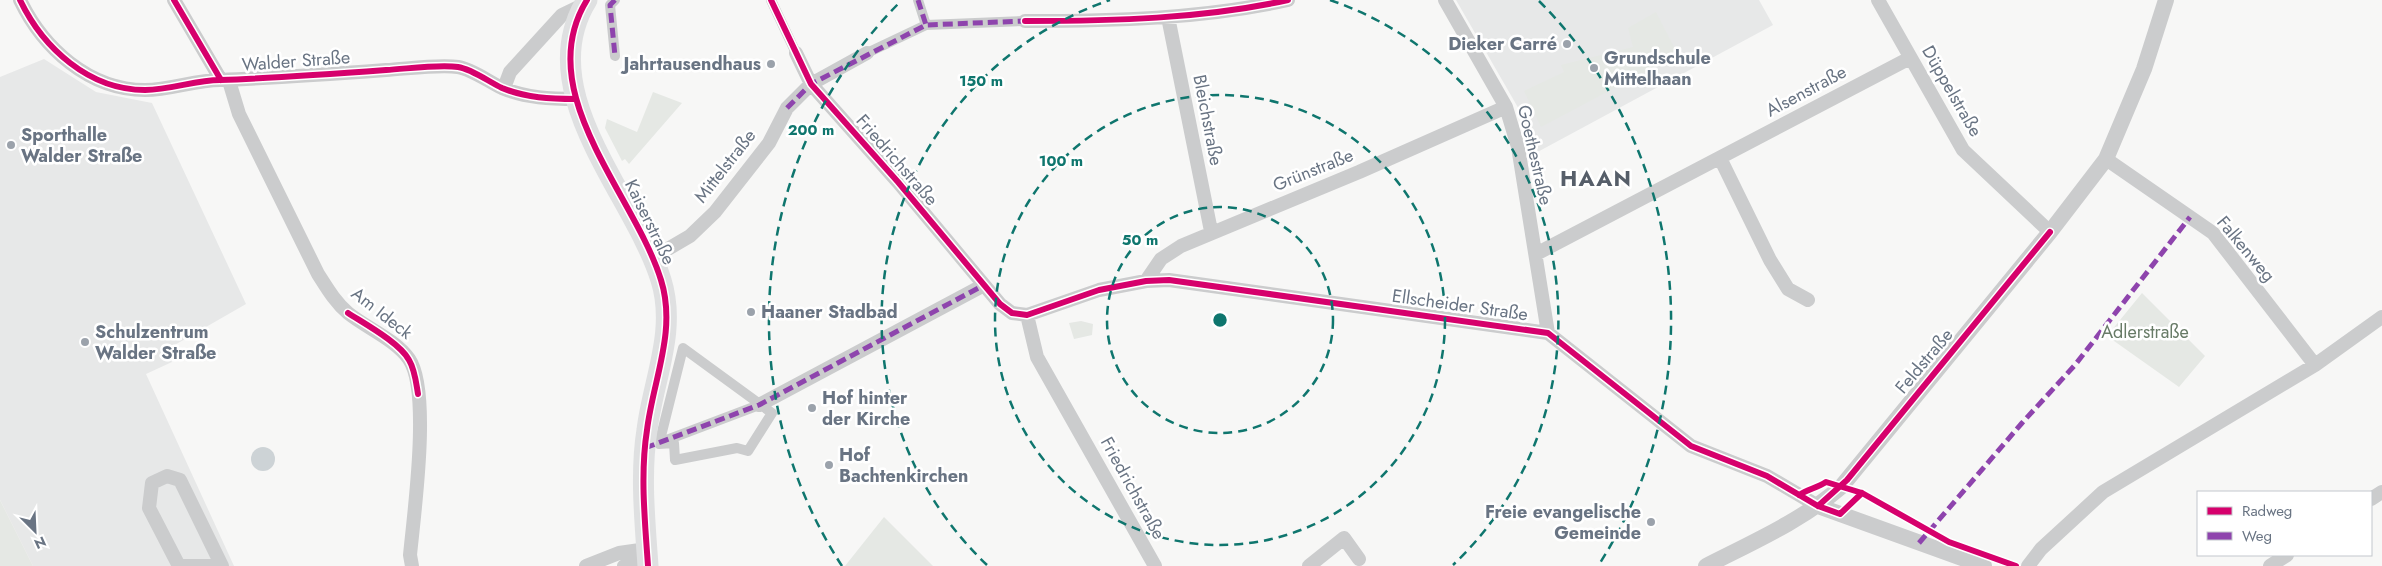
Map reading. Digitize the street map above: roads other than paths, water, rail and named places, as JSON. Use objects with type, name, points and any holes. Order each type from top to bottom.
[{"type":"main road","name":"Kaiserstraße","points":[[586,2],[576,28],[571,54],[570,76],[576,99],[597,150],[654,258],[664,291],[667,327],[652,446],[648,557]]},
{"type":"street","name":"Walder Straße","points":[[20,0],[47,42],[63,58],[107,84],[145,90],[225,80],[459,67],[504,88],[541,98],[576,99]]},
{"type":"street","name":"Am Ideck","points":[[174,0],[225,80],[239,114],[318,274],[332,297],[348,313],[400,350],[409,359],[415,374],[418,394],[419,455],[410,555],[412,566]]},
{"type":"street","points":[[615,0],[610,5],[615,56]]},
{"type":"street","name":"Friedrichstraße","points":[[771,0],[811,84],[898,182],[1000,304],[1012,313],[1028,315],[1037,357],[1155,566]]},
{"type":"street","points":[[918,0],[926,25]]},
{"type":"street","points":[[867,53],[926,25],[1168,17],[1252,8],[1288,0]]},
{"type":"street","name":"Goethestraße","points":[[1445,0],[1506,107],[1518,147],[1548,333]]},
{"type":"street","name":"Düppelstraße","points":[[1878,0],[1962,150],[2050,232]]},
{"type":"street","name":"Feldstraße","points":[[1706,566],[1788,524],[1818,506],[1847,480],[2050,232],[2106,159],[2144,69],[2166,0]]},
{"type":"street","name":"Kaiserstraße","points":[[504,88],[510,72],[562,15],[586,2]]},
{"type":"street","name":"Bleichstraße","points":[[1168,17],[1211,232]]},
{"type":"street","name":"Mittelstraße","points":[[654,258],[690,236],[715,212],[769,142],[787,108],[811,84],[867,53]]},
{"type":"street","name":"Alsenstraße","points":[[1536,254],[1910,58]]},
{"type":"street","name":"Grünstraße","points":[[1146,281],[1162,259],[1181,246],[1359,172],[1506,107]]},
{"type":"street","points":[[1720,158],[1770,260],[1788,288],[1808,300]]},
{"type":"street","name":"Falkenweg","points":[[2106,159],[2214,233],[2315,365]]},
{"type":"street","name":"Ellscheider Straße","points":[[1028,315],[1099,290],[1146,281],[1169,280],[1548,333],[1690,446],[1767,476],[1818,506],[1965,563],[1984,566]]},
{"type":"street","points":[[652,446],[759,404],[984,285]]},
{"type":"street","points":[[2028,566],[2041,549],[2103,492],[2315,365],[2382,317]]},
{"type":"street","points":[[683,348],[772,413],[748,451],[737,448],[676,460],[674,444],[652,446],[683,348]]},
{"type":"street","points":[[167,476],[180,480],[222,566],[179,566],[149,508],[152,483],[167,476]]},
{"type":"street","points":[[1309,566],[1344,538],[1360,559]]},
{"type":"street","points":[[586,566],[619,553],[648,557]]},
{"type":"street","points":[[2270,566],[2285,556]]},
{"type":"street","points":[[624,566],[648,557]]},
{"type":"place","name":"Dieker Carré","points":[[1567,44]]},
{"type":"place","name":"Jahrtausendhaus","points":[[771,64]]},
{"type":"place","name":"Grundschule Mittelhaan","points":[[1594,68]]},
{"type":"place","name":"Sporthalle Walder Straße","points":[[11,145]]},
{"type":"place","name":"Haaner Stadbad","points":[[751,312]]},
{"type":"place","name":"Schulzentrum Walder Straße","points":[[85,342]]},
{"type":"place","name":"Hof hinter der Kirche","points":[[812,408]]},
{"type":"place","name":"Hof Bachtenkirchen","points":[[829,465]]},
{"type":"place","name":"Freie evangelische Gemeinde","points":[[1651,522]]},
{"type":"district","name":"HAAN","points":[[1596,178]]},
{"type":"park label","name":"Adlerstraße","points":[[2145,332]]}]
